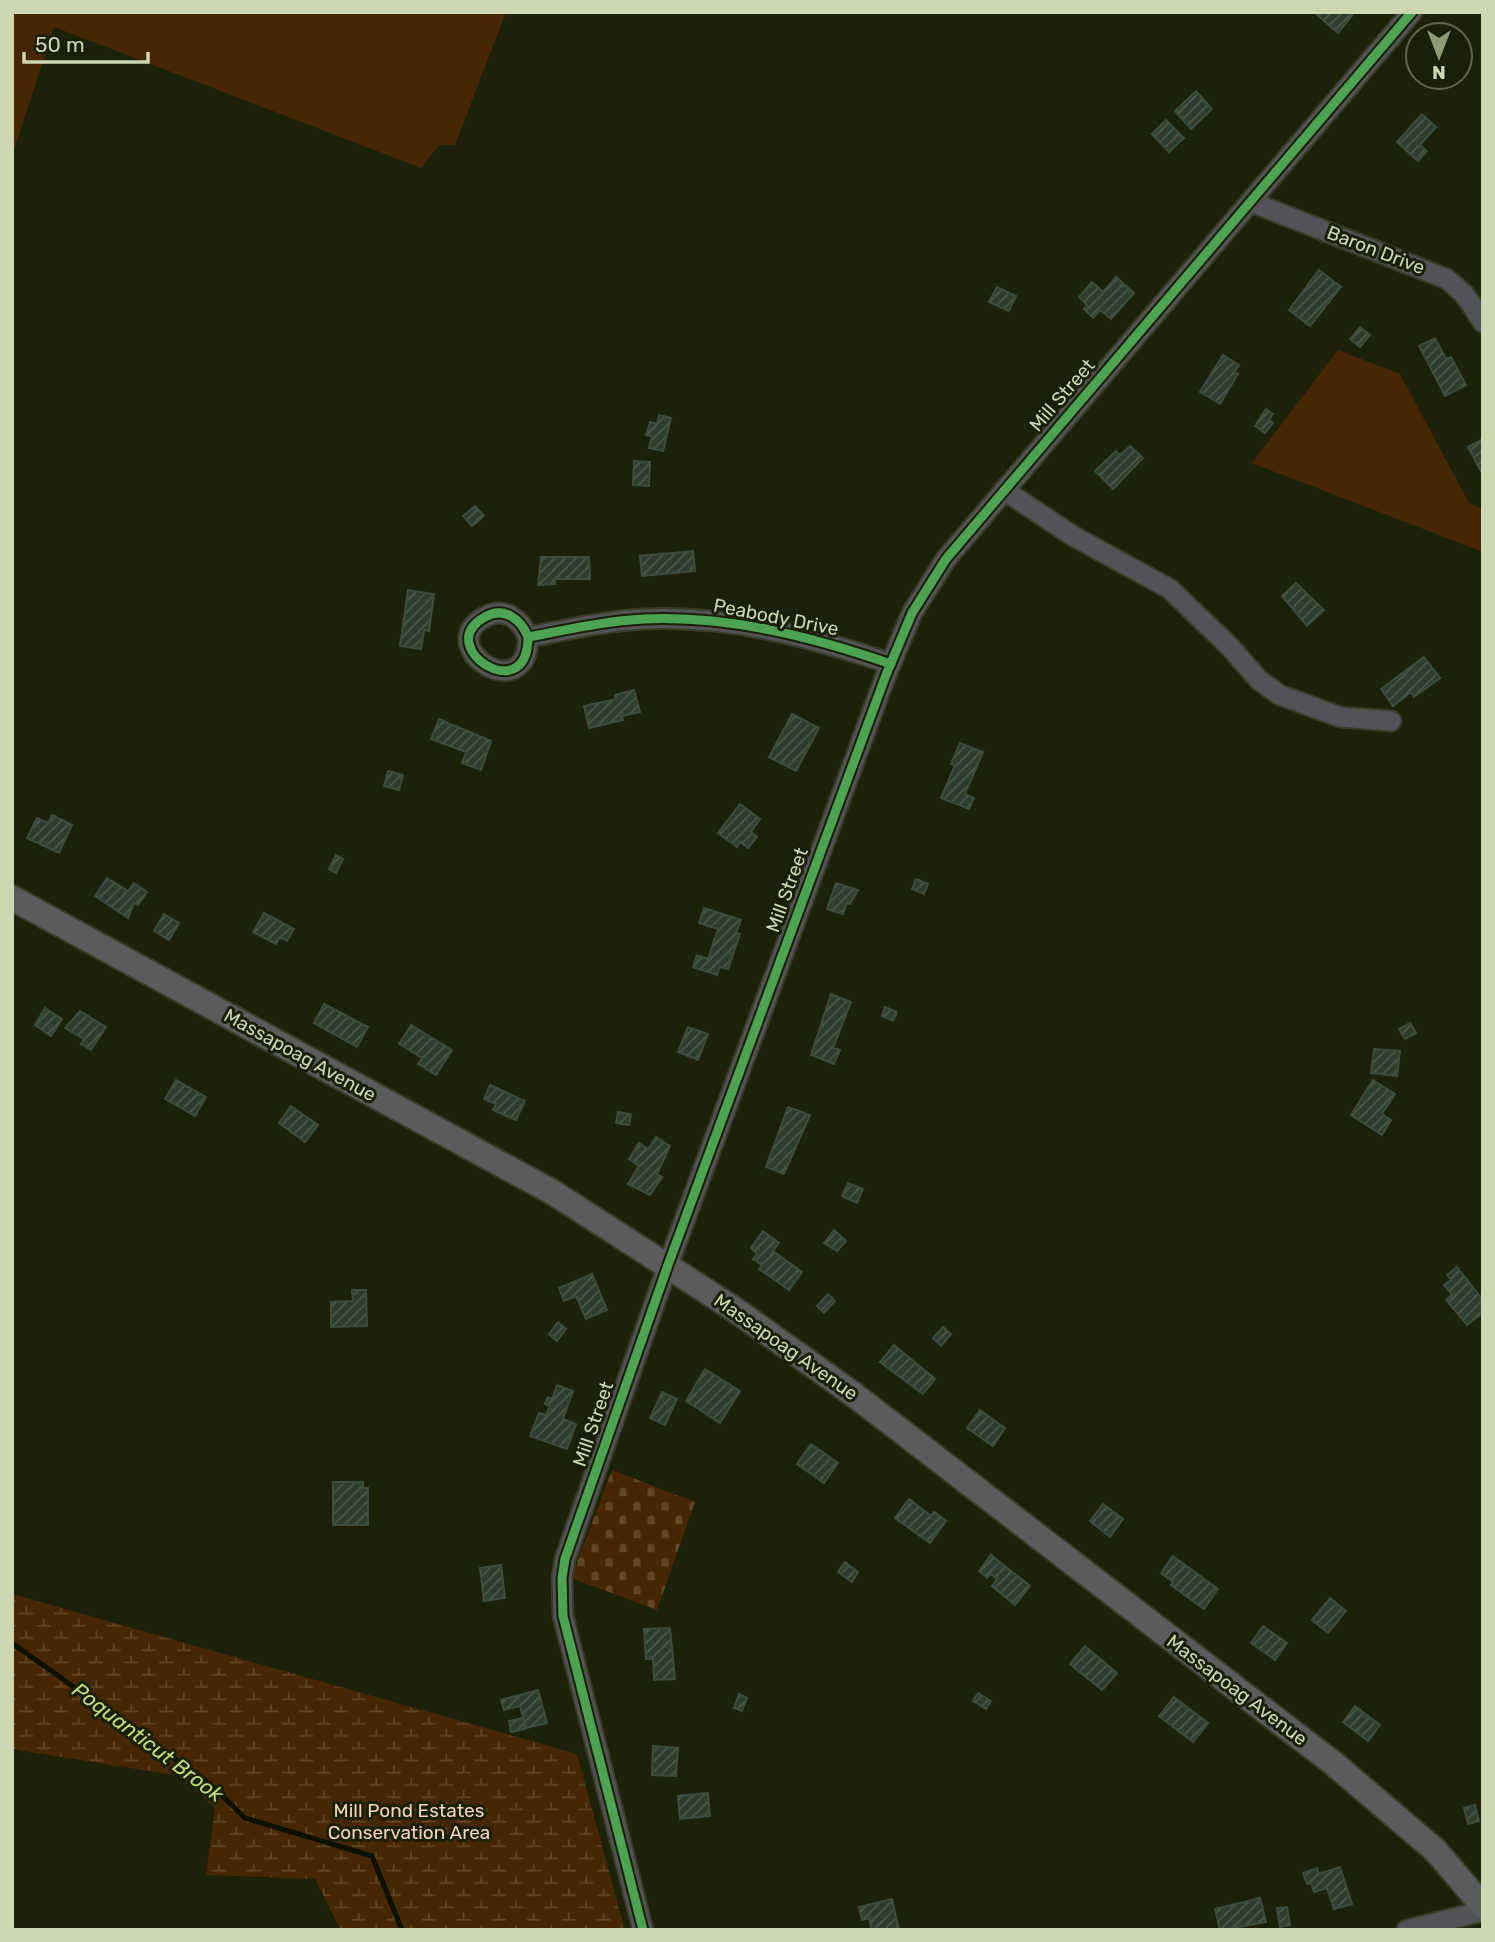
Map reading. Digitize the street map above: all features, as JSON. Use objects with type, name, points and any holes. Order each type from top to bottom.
[{"type":"main road","name":"Massapoag Avenue","points":[[12,898],[554,1193],[668,1265],[853,1394],[1333,1762],[1435,1850],[1483,1908]]},
{"type":"street","name":"Mill Street","points":[[643,1930],[563,1616],[562,1578],[571,1538],[668,1265],[891,664],[912,613],[946,559],[1412,12]]},
{"type":"street","name":"Baron Drive","points":[[1251,202],[1447,279],[1464,295],[1483,322]]},
{"type":"street","points":[[1004,490],[1073,536],[1170,589],[1231,648],[1259,680],[1280,695],[1340,717],[1391,721]]},
{"type":"street","name":"Peabody Drive","points":[[528,637],[605,623],[679,619],[789,634],[842,647],[891,664]]},
{"type":"street","points":[[1407,1930],[1483,1908]]},
{"type":"green space","points":[[12,12],[506,12],[455,145],[439,145],[421,168],[54,27],[12,156]]},
{"type":"green space","points":[[1338,350],[1400,374],[1469,503],[1483,509],[1483,552],[1252,463]]},
{"type":"green space","points":[[612,1470],[695,1502],[657,1610],[571,1578]]},
{"type":"green space","name":"Mill Pond Estates Conservation Area","points":[[12,1594],[577,1754],[625,1930],[341,1930],[315,1879],[206,1875],[215,1808],[180,1776],[12,1749]]},
{"type":"building","points":[[1355,12],[1338,33],[1316,14]]},
{"type":"building","points":[[1196,91],[1212,109],[1191,129],[1175,111]]},
{"type":"building","points":[[1422,114],[1436,127],[1420,145],[1427,151],[1418,161],[1397,142]]},
{"type":"building","points":[[1166,120],[1184,138],[1169,152],[1152,134]]},
{"type":"building","points":[[1319,270],[1341,287],[1310,326],[1289,310]]},
{"type":"building","points":[[1116,277],[1134,293],[1111,319],[1100,310],[1093,318],[1084,309],[1087,305],[1079,297],[1092,282],[1103,292]]},
{"type":"building","points":[[997,287],[1016,296],[1009,311],[989,302]]},
{"type":"building","points":[[1360,327],[1370,335],[1360,347],[1350,339]]},
{"type":"building","points":[[1435,338],[1446,359],[1451,357],[1466,385],[1445,396],[1419,346]]},
{"type":"building","points":[[1223,355],[1239,365],[1234,372],[1238,374],[1220,404],[1200,392]]},
{"type":"building","points":[[1266,409],[1273,414],[1269,420],[1273,423],[1265,433],[1255,426]]},
{"type":"building","points":[[659,415],[671,418],[663,451],[649,448],[652,436],[646,435],[650,422],[657,424]]},
{"type":"building","points":[[1483,439],[1483,475],[1468,447]]},
{"type":"building","points":[[1130,446],[1143,458],[1113,489],[1095,471],[1116,451],[1120,455]]},
{"type":"building","points":[[634,461],[650,462],[649,486],[633,485]]},
{"type":"building","points":[[475,506],[484,516],[472,526],[463,516]]},
{"type":"building","points":[[693,551],[695,571],[642,576],[640,556]]},
{"type":"building","points":[[541,557],[589,557],[590,579],[555,579],[555,584],[538,585]]},
{"type":"building","points":[[1296,583],[1324,610],[1307,626],[1282,596]]},
{"type":"building","points":[[408,590],[434,594],[429,631],[424,630],[421,649],[400,646]]},
{"type":"building","points":[[1424,657],[1440,678],[1414,697],[1411,692],[1393,706],[1381,689]]},
{"type":"building","points":[[634,690],[640,712],[622,716],[623,720],[589,728],[584,706],[616,699],[615,695]]},
{"type":"building","points":[[792,714],[819,728],[796,771],[769,757]]},
{"type":"building","points":[[439,719],[491,741],[481,770],[462,763],[466,752],[431,739]]},
{"type":"building","points":[[960,743],[983,752],[965,794],[974,798],[969,809],[941,798],[955,765],[951,764]]},
{"type":"building","points":[[388,771],[403,775],[399,790],[384,786]]},
{"type":"building","points":[[740,804],[760,819],[751,832],[757,837],[748,848],[740,842],[737,847],[718,833]]},
{"type":"building","points":[[52,815],[72,825],[59,853],[27,838],[37,818],[48,823]]},
{"type":"building","points":[[336,855],[343,859],[336,873],[329,869]]},
{"type":"building","points":[[107,878],[128,891],[134,883],[147,892],[138,905],[134,903],[128,918],[95,896]]},
{"type":"building","points":[[916,879],[928,884],[924,894],[912,889]]},
{"type":"building","points":[[836,883],[858,890],[850,904],[847,903],[843,914],[827,909]]},
{"type":"building","points":[[704,908],[741,920],[736,933],[740,934],[728,969],[720,967],[717,975],[693,967],[697,955],[708,959],[718,929],[699,923]]},
{"type":"building","points":[[264,913],[294,929],[287,941],[280,937],[276,944],[253,932]]},
{"type":"building","points":[[164,914],[179,923],[169,940],[154,931]]},
{"type":"building","points":[[831,994],[851,1002],[833,1048],[840,1050],[834,1064],[811,1055]]},
{"type":"building","points":[[324,1004],[368,1027],[357,1047],[314,1023]]},
{"type":"building","points":[[885,1007],[897,1012],[893,1021],[882,1016]]},
{"type":"building","points":[[45,1008],[62,1019],[51,1036],[35,1025]]},
{"type":"building","points":[[80,1011],[106,1027],[91,1050],[81,1044],[84,1039],[65,1028]]},
{"type":"building","points":[[1410,1023],[1416,1033],[1405,1039],[1399,1029]]},
{"type":"building","points":[[411,1025],[452,1050],[436,1075],[418,1064],[422,1058],[399,1044]]},
{"type":"building","points":[[688,1027],[708,1034],[698,1060],[678,1052]]},
{"type":"building","points":[[1374,1049],[1400,1051],[1397,1076],[1371,1073]]},
{"type":"building","points":[[176,1080],[206,1097],[195,1116],[165,1099]]},
{"type":"building","points":[[1373,1080],[1395,1094],[1382,1114],[1391,1120],[1382,1135],[1351,1115]]},
{"type":"building","points":[[490,1085],[525,1101],[516,1120],[493,1110],[496,1104],[484,1099]]},
{"type":"building","points":[[291,1106],[318,1125],[305,1142],[279,1123]]},
{"type":"building","points":[[788,1107],[810,1115],[784,1174],[766,1167]]},
{"type":"building","points":[[618,1112],[631,1114],[629,1125],[616,1123]]},
{"type":"building","points":[[656,1137],[670,1146],[657,1174],[662,1177],[650,1195],[628,1184],[639,1166],[629,1159],[639,1143],[648,1149]]},
{"type":"building","points":[[848,1183],[863,1189],[857,1203],[842,1196]]},
{"type":"building","points":[[834,1230],[846,1241],[837,1251],[824,1243]]},
{"type":"building","points":[[763,1231],[779,1243],[773,1251],[802,1272],[789,1290],[759,1269],[762,1265],[753,1259],[757,1254],[751,1248]]},
{"type":"building","points":[[1457,1267],[1483,1300],[1483,1313],[1467,1325],[1446,1300],[1452,1295],[1444,1285],[1451,1280],[1447,1275]]},
{"type":"building","points":[[592,1274],[607,1310],[586,1319],[576,1296],[564,1301],[559,1288]]},
{"type":"building","points":[[352,1290],[366,1290],[367,1326],[331,1327],[331,1302],[353,1301]]},
{"type":"building","points":[[828,1294],[835,1301],[824,1313],[817,1306]]},
{"type":"building","points":[[558,1322],[566,1329],[557,1341],[549,1334]]},
{"type":"building","points":[[943,1327],[951,1334],[941,1346],[933,1338]]},
{"type":"building","points":[[894,1345],[935,1379],[923,1394],[880,1362]]},
{"type":"building","points":[[705,1369],[740,1391],[720,1423],[686,1401]]},
{"type":"building","points":[[557,1385],[573,1391],[563,1419],[576,1424],[567,1449],[530,1436],[539,1413],[546,1415],[550,1406],[545,1404],[548,1397],[552,1399]]},
{"type":"building","points":[[662,1392],[677,1399],[665,1425],[650,1418]]},
{"type":"building","points":[[980,1410],[1005,1428],[993,1446],[967,1428]]},
{"type":"building","points":[[811,1444],[838,1463],[824,1483],[797,1464]]},
{"type":"building","points":[[333,1482],[363,1482],[363,1488],[368,1488],[368,1525],[333,1525]]},
{"type":"building","points":[[909,1499],[931,1516],[934,1512],[946,1521],[930,1543],[895,1518]]},
{"type":"building","points":[[1103,1504],[1123,1519],[1110,1537],[1090,1521]]},
{"type":"building","points":[[991,1555],[1030,1586],[1015,1605],[992,1586],[997,1579],[991,1574],[987,1578],[979,1571]]},
{"type":"building","points":[[1173,1556],[1218,1589],[1204,1609],[1171,1585],[1173,1582],[1161,1573]]},
{"type":"building","points":[[845,1562],[858,1572],[852,1582],[838,1572]]},
{"type":"building","points":[[501,1565],[505,1598],[484,1601],[480,1568]]},
{"type":"building","points":[[1330,1598],[1346,1611],[1328,1633],[1312,1620]]},
{"type":"building","points":[[1263,1626],[1287,1643],[1275,1660],[1251,1643]]},
{"type":"building","points":[[670,1628],[675,1679],[654,1680],[653,1659],[646,1659],[644,1629]]},
{"type":"building","points":[[1085,1646],[1117,1673],[1102,1690],[1070,1664]]},
{"type":"building","points":[[538,1690],[547,1723],[526,1728],[520,1706],[504,1710],[501,1700]]},
{"type":"building","points":[[978,1693],[991,1701],[986,1709],[973,1701]]},
{"type":"building","points":[[739,1694],[747,1698],[742,1711],[734,1708]]},
{"type":"building","points":[[1174,1697],[1208,1723],[1193,1742],[1159,1716]]},
{"type":"building","points":[[1355,1706],[1380,1725],[1368,1741],[1343,1722]]},
{"type":"building","points":[[523,1718],[525,1729],[511,1732],[509,1721]]},
{"type":"building","points":[[653,1746],[678,1748],[676,1776],[652,1775]]},
{"type":"building","points":[[708,1793],[710,1816],[680,1819],[678,1796]]},
{"type":"building","points":[[1475,1805],[1479,1821],[1468,1824],[1464,1808]]},
{"type":"building","points":[[1340,1867],[1352,1904],[1334,1909],[1327,1888],[1314,1892],[1303,1873],[1317,1868],[1319,1874]]},
{"type":"building","points":[[1260,1898],[1266,1922],[1220,1930],[1215,1909]]},
{"type":"building","points":[[892,1899],[899,1930],[872,1930],[869,1918],[862,1920],[859,1907]]},
{"type":"building","points":[[1287,1907],[1290,1925],[1280,1927],[1277,1908]]},
{"type":"waterway","name":"Poquanticut Brook","points":[[12,1643],[209,1783],[245,1818],[372,1856],[402,1930]]},
{"type":"cycle path","points":[[643,1930],[563,1616],[562,1578],[565,1559],[668,1265],[886,675],[912,613],[946,559],[1412,12]]},
{"type":"cycle path","points":[[528,637],[516,620],[499,613],[485,617],[471,629],[469,643],[475,655],[486,665],[500,670],[514,669],[524,658],[528,637],[615,622],[676,619],[738,624],[770,630],[891,664]]}]
